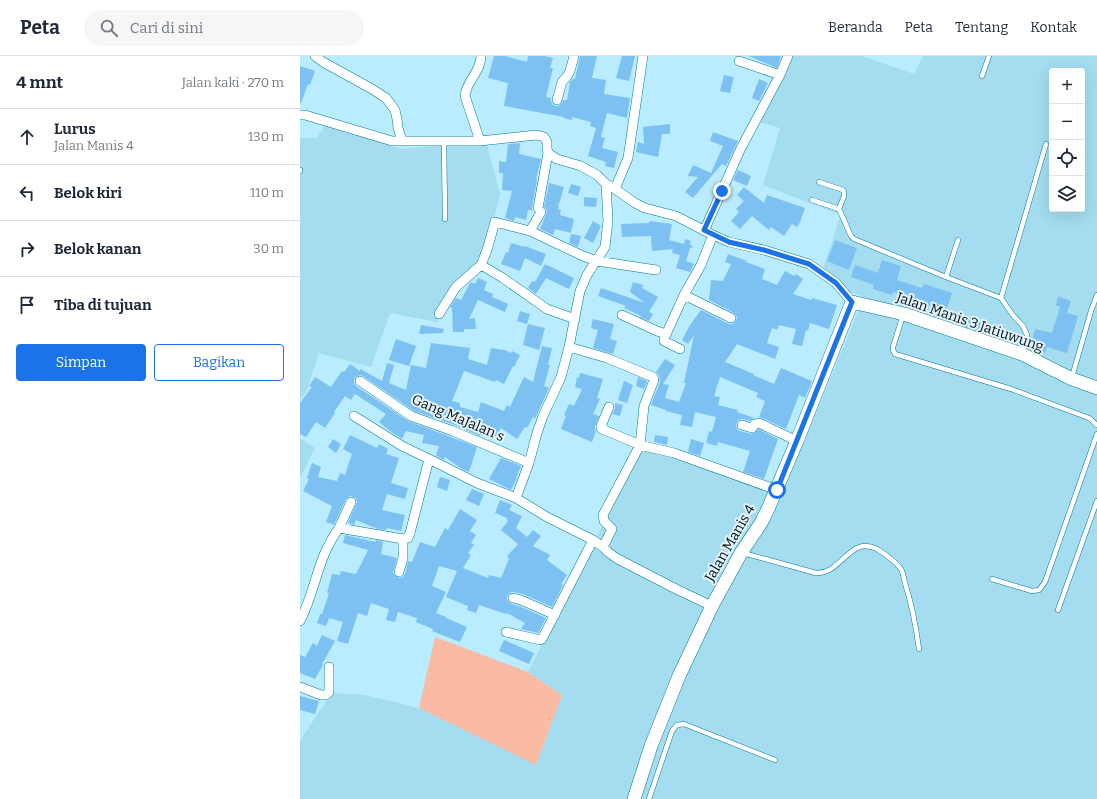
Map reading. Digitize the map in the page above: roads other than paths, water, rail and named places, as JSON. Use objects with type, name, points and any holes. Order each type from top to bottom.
[{"type":"street","points":[[315,56],[386,98],[395,110],[402,141]]},
{"type":"street","points":[[480,141],[465,96],[466,88],[480,66],[481,56]]},
{"type":"street","points":[[557,100],[562,82],[570,71],[574,56]]},
{"type":"street","points":[[615,188],[628,158],[643,56]]},
{"type":"street","points":[[704,230],[741,148],[780,75],[788,56]]},
{"type":"street","points":[[739,60],[780,75]]},
{"type":"street","points":[[300,115],[305,115],[392,140],[402,141],[480,141],[536,135],[544,138],[547,142],[548,153],[539,210],[530,231]]},
{"type":"street","points":[[548,153],[557,159],[581,166],[597,175],[606,184],[615,188],[635,203],[645,208],[676,216],[729,242],[764,250],[809,264],[836,283],[852,302]]},
{"type":"street","points":[[516,498],[529,463],[539,427],[561,377],[569,347],[580,291],[587,275],[605,247],[608,220],[606,184]]},
{"type":"street","points":[[439,314],[456,287],[481,265],[495,222],[530,231],[583,256],[597,260],[656,270]]},
{"type":"street","points":[[680,349],[664,341],[666,334],[684,295],[701,265],[713,235]]},
{"type":"street","points":[[481,265],[503,278],[547,309],[574,319]]},
{"type":"street","points":[[684,295],[732,318]]},
{"type":"street","name":"Jalan Manis 3 Jatiuwung","points":[[852,302],[904,314],[1022,354],[1072,379],[1097,388]]},
{"type":"street","name":"Jalan Manis 4","points":[[634,799],[651,746],[679,676],[712,606],[741,553],[761,523],[777,490],[793,440],[852,302]]},
{"type":"street","points":[[622,315],[666,334]]},
{"type":"street","points":[[569,347],[607,358],[654,378],[644,406],[640,445],[603,515],[604,521],[612,529],[604,547]]},
{"type":"street","name":"Gang MaJalan s","points":[[360,381],[410,416],[453,431],[529,463]]},
{"type":"street","points":[[609,407],[601,426],[602,430],[640,445],[674,453],[777,490]]},
{"type":"street","points":[[354,416],[402,446],[477,483],[516,498],[547,517],[593,540],[604,547],[616,558],[712,606]]},
{"type":"street","points":[[742,425],[752,428],[755,424],[759,423],[793,440]]},
{"type":"street","points":[[339,528],[404,540],[408,538],[429,459]]},
{"type":"street","points":[[300,621],[303,610],[314,588],[324,556],[351,502]]},
{"type":"street","points":[[399,572],[403,558],[404,540]]},
{"type":"street","points":[[506,632],[541,640],[593,540]]},
{"type":"street","points":[[513,598],[522,600],[555,615]]},
{"type":"street","points":[[300,687],[321,695],[326,695],[329,692],[329,667]]},
{"type":"lane","points":[[982,76],[989,56]]},
{"type":"lane","points":[[444,142],[445,219]]},
{"type":"lane","points":[[1001,298],[1046,144]]},
{"type":"lane","points":[[819,182],[843,190],[844,196],[839,209],[851,236],[854,239],[1001,298],[1012,314],[1023,326],[1026,335],[1022,354]]},
{"type":"lane","points":[[812,200],[839,209]]},
{"type":"lane","points":[[946,277],[958,240]]},
{"type":"lane","points":[[1072,379],[1097,295]]},
{"type":"lane","points":[[1091,311],[1097,313]]},
{"type":"lane","points":[[904,314],[893,347],[895,354],[1018,392],[1089,418],[1097,425]]},
{"type":"lane","points":[[992,578],[1032,591],[1040,590],[1045,582],[1097,434]]},
{"type":"lane","points":[[1058,610],[1097,501]]},
{"type":"lane","points":[[741,553],[816,573],[822,573],[829,571],[856,548],[864,546],[872,547],[880,551],[902,570],[919,649]]},
{"type":"lane","points":[[649,799],[672,731],[677,725],[684,724],[775,760]]}]
